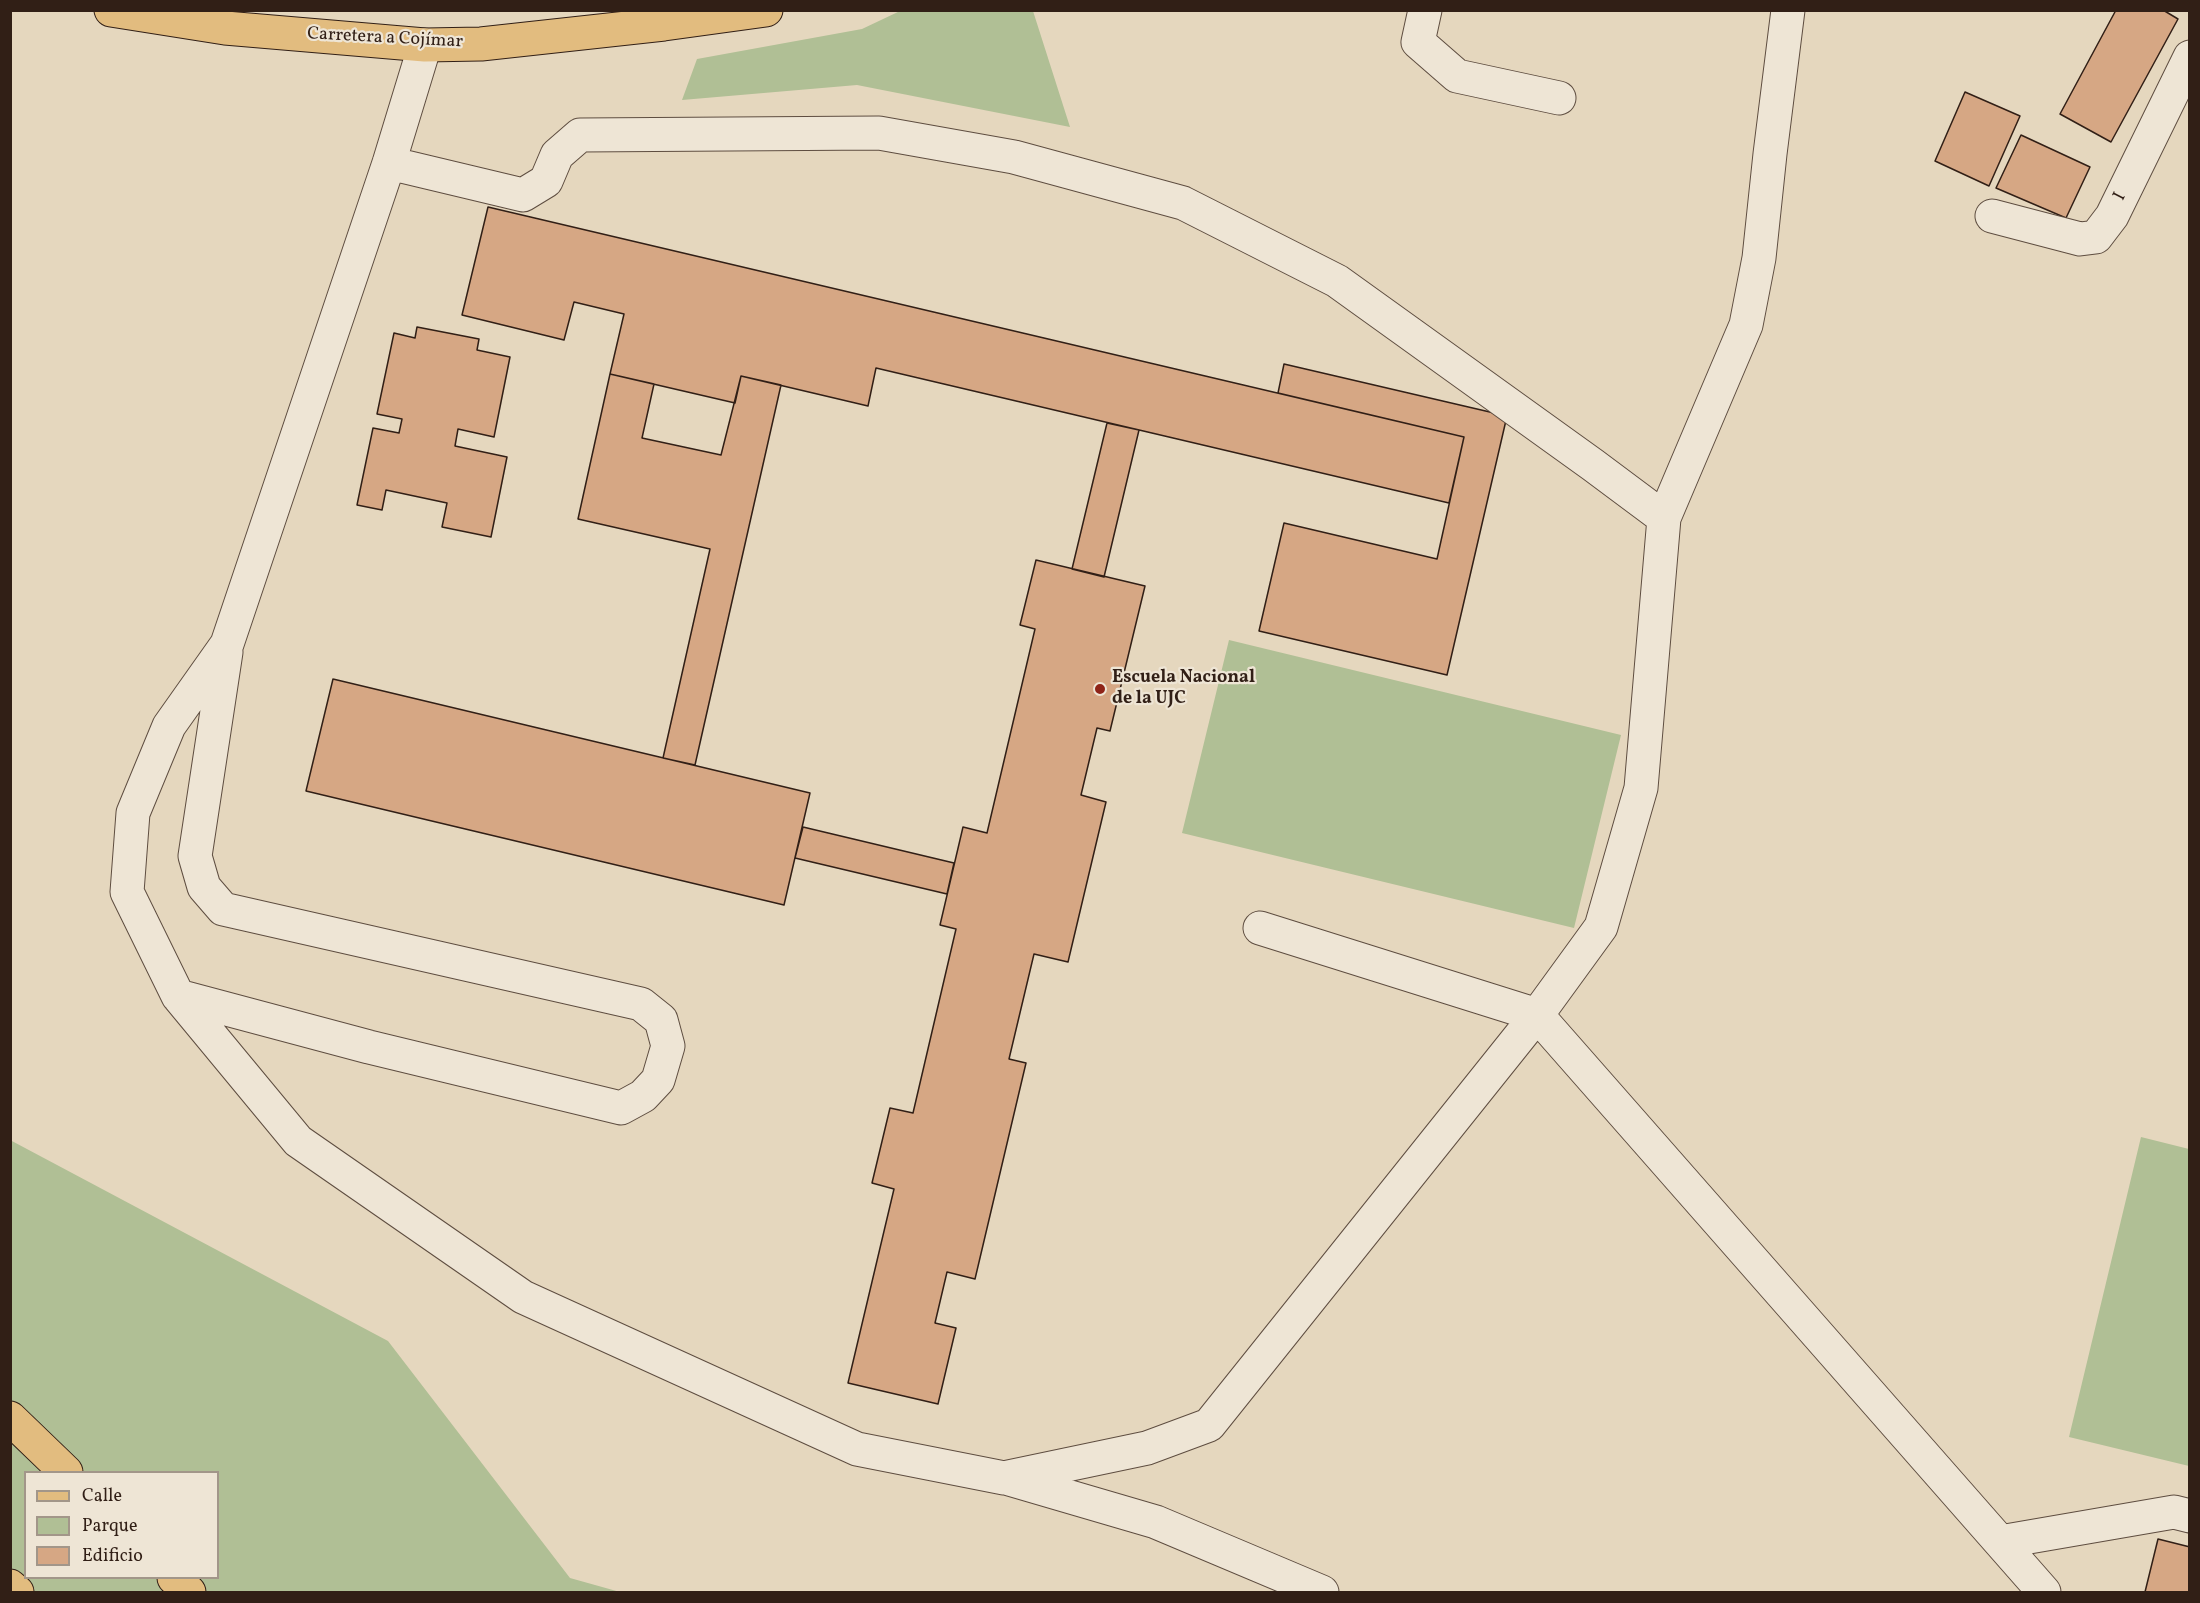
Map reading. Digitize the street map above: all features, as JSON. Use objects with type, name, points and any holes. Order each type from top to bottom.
[{"type":"main road","name":"Carretera a Cojímar","points":[[111,10],[225,28],[425,45],[481,44],[668,17],[766,10]]},
{"type":"main road","points":[[10,1418],[64,1471]]},
{"type":"main road","points":[[175,1579],[189,1593]]},
{"type":"main road","points":[[10,1586],[17,1593]]},
{"type":"street","points":[[1425,10],[1418,42],[1456,76],[1559,98]]},
{"type":"street","points":[[1004,1478],[1147,1448],[1209,1425],[1537,1015],[1601,927],[1641,788],[1664,518],[1746,325],[1759,258],[1788,10]]},
{"type":"street","points":[[178,996],[369,1047],[621,1108],[643,1096],[658,1080],[668,1046],[661,1020],[641,1004],[223,909],[204,886],[195,856],[227,644],[389,164],[425,45]]},
{"type":"street","name":"I","points":[[1992,216],[2080,239],[2096,237],[2112,216],[2190,57]]},
{"type":"street","points":[[389,164],[524,195],[546,181],[556,155],[580,135],[879,133],[1014,157],[1183,203],[1337,281],[1664,518]]},
{"type":"street","points":[[227,644],[169,726],[133,813],[127,892],[178,996],[298,1141],[524,1298],[857,1449],[1004,1478],[1156,1522],[1322,1593]]},
{"type":"street","points":[[1260,928],[1537,1015],[2044,1593]]},
{"type":"street","points":[[2000,1542],[2174,1512],[2190,1516]]},
{"type":"green space","points":[[900,11],[1033,11],[1070,127],[857,85],[682,100],[697,59],[862,29]]},
{"type":"green space","points":[[1229,640],[1621,735],[1574,928],[1182,833]]},
{"type":"green space","points":[[2141,1137],[2189,1149],[2189,1466],[2069,1437]]},
{"type":"green space","points":[[10,1140],[388,1341],[570,1578],[620,1592],[11,1592]]},
{"type":"building","points":[[2116,10],[2163,10],[2178,19],[2111,142],[2060,114]]},
{"type":"building","points":[[1965,92],[2020,116],[1989,186],[1935,161]]},
{"type":"building","points":[[2021,135],[2090,167],[2066,218],[1996,188]]},
{"type":"building","points":[[488,207],[1464,437],[1449,503],[876,368],[868,406],[741,376],[735,403],[610,374],[624,314],[574,302],[564,340],[462,315]]},
{"type":"building","points":[[417,327],[479,339],[477,350],[510,357],[494,437],[458,429],[455,446],[507,457],[491,537],[442,527],[447,503],[386,490],[382,510],[357,505],[373,428],[399,433],[402,419],[377,414],[394,333],[415,338]]},
{"type":"building","points":[[1284,364],[1507,416],[1447,675],[1259,631],[1284,523],[1437,559],[1464,437],[1278,393]]},
{"type":"building","points":[[610,374],[654,384],[642,438],[721,455],[741,376],[781,385],[695,765],[663,758],[710,549],[578,519]]},
{"type":"building","points":[[1107,423],[1139,430],[1104,577],[1072,569]]},
{"type":"building","points":[[1036,560],[1145,586],[1110,731],[1097,728],[1081,795],[1106,802],[1068,962],[1034,954],[1009,1059],[1026,1063],[975,1279],[947,1272],[935,1323],[956,1328],[938,1404],[848,1383],[894,1189],[872,1183],[890,1108],[913,1113],[956,929],[940,925],[963,827],[987,833],[1035,629],[1020,625]]},
{"type":"building","points":[[333,679],[810,793],[784,905],[306,791]]},
{"type":"building","points":[[803,827],[954,863],[947,894],[795,858]]},
{"type":"building","points":[[2158,1539],[2190,1547],[2190,1592],[2145,1592]]},
{"type":"place","name":"Escuela Nacional de la UJC","points":[[1100,689]]}]
